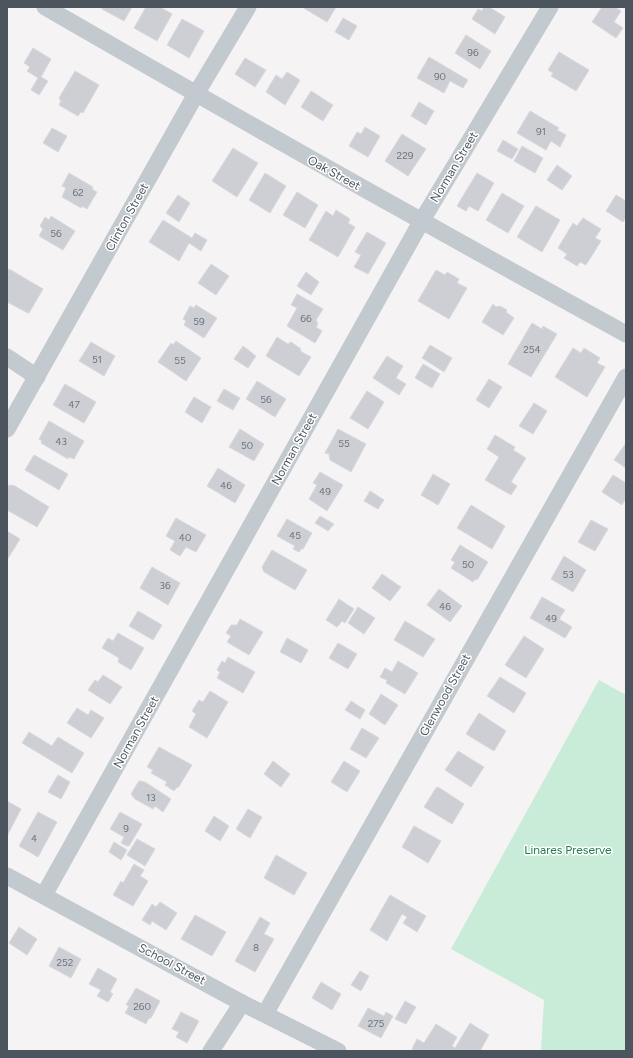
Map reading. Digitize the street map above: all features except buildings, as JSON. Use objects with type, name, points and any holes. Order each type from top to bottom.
[{"type":"street","name":"Oak Street","points":[[45,7],[421,222],[626,334]]},
{"type":"street","name":"Clinton Street","points":[[7,429],[196,94],[248,7]]},
{"type":"street","name":"Norman Street","points":[[44,895],[421,222],[550,7]]},
{"type":"street","points":[[7,356],[37,377]]},
{"type":"street","name":"Glenwood Street","points":[[264,1014],[626,377]]},
{"type":"street","name":"School Street","points":[[7,876],[242,1003],[338,1051]]},
{"type":"street","points":[[211,1051],[242,1003]]},
{"type":"green space","name":"Linares Preserve","points":[[599,680],[626,695],[626,1051],[541,1051],[544,1000],[451,949]]}]
